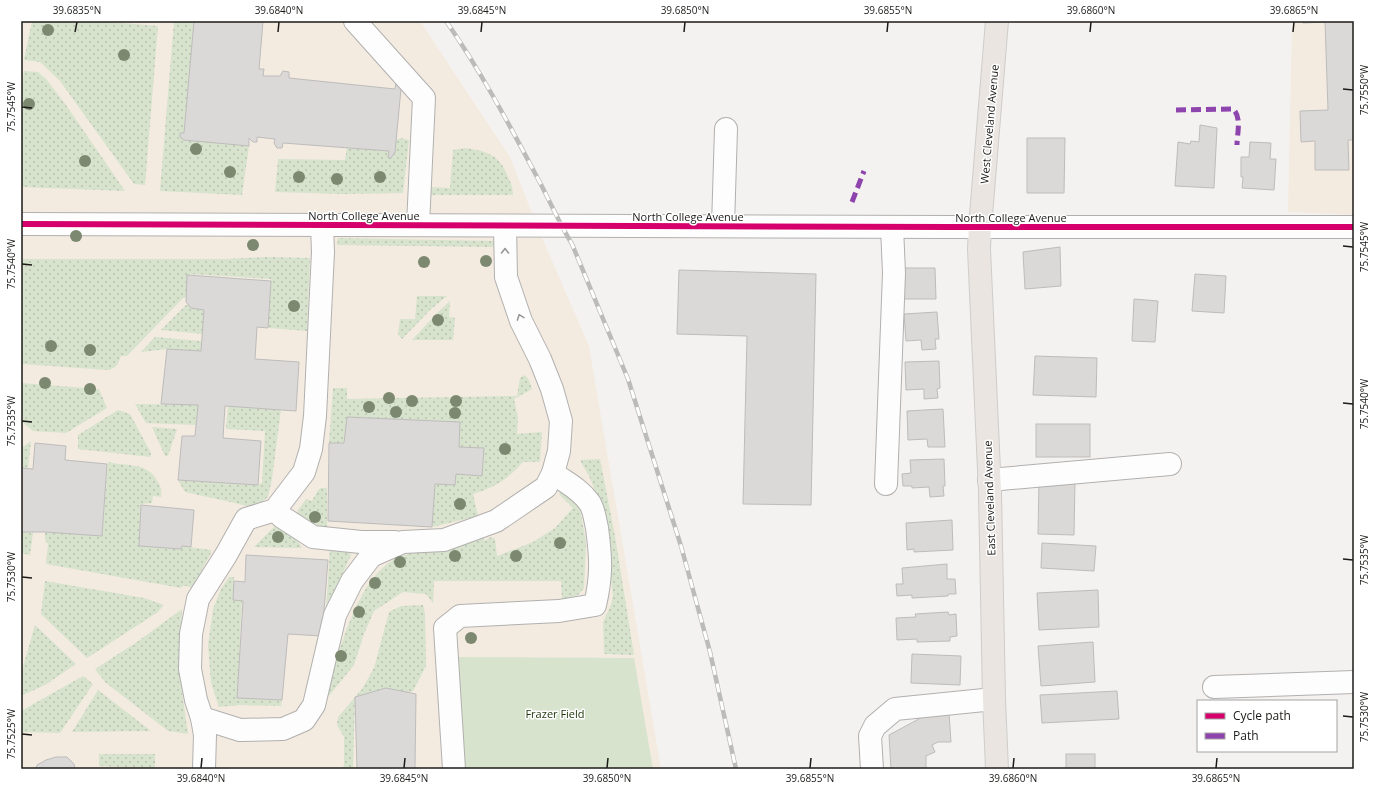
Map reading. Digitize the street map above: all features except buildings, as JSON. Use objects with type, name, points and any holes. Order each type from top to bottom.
[{"type":"main road","name":"West Cleveland Avenue","points":[[980,227],[997,21]]},
{"type":"main road","name":"East Cleveland Avenue","points":[[980,227],[980,281],[990,480],[994,699],[997,769]]},
{"type":"street","points":[[355,21],[424,98],[418,225]]},
{"type":"street","points":[[723,226],[726,129]]},
{"type":"street","name":"North College Avenue","points":[[21,224],[1354,227]]},
{"type":"street","points":[[204,769],[205,735],[190,669],[191,634],[198,599],[226,555],[246,519],[275,510],[304,472],[311,449],[315,416],[323,252],[322,225]]},
{"type":"street","points":[[275,510],[282,517],[313,537],[361,542],[444,540],[496,521],[546,487],[553,473],[559,451],[561,421],[552,389],[540,359],[521,321],[506,277],[505,226]]},
{"type":"street","points":[[886,484],[894,273],[892,227]]},
{"type":"street","points":[[990,480],[1170,464]]},
{"type":"street","points":[[454,769],[445,628],[460,616],[559,611],[595,605],[601,562],[595,520],[590,502],[577,490],[553,473]]},
{"type":"street","points":[[202,718],[240,730],[283,729],[304,720],[314,705],[335,615],[352,581],[371,556],[403,542]]},
{"type":"street","points":[[1214,687],[1354,682]]},
{"type":"street","points":[[872,769],[870,736],[875,726],[895,709],[994,699]]},
{"type":"shaded area","points":[[21,21],[420,21],[510,157],[537,226],[589,346],[661,769],[21,769]]},
{"type":"shaded area","points":[[1292,21],[1354,21],[1354,215],[1288,212]]},
{"type":"green space","points":[[32,21],[99,21],[158,26],[145,185],[134,184],[60,81],[40,62],[24,60]]},
{"type":"green space","points":[[174,21],[194,21],[184,133],[216,143],[249,146],[242,195],[160,191]]},
{"type":"green space","points":[[24,71],[38,72],[46,79],[66,105],[125,191],[21,187],[21,95]]},
{"type":"green space","points":[[401,138],[409,140],[403,193],[343,194],[275,192],[278,159],[345,160],[347,148],[389,151],[388,158],[396,140]]},
{"type":"green space","points":[[465,148],[492,155],[497,159],[505,170],[512,186],[513,195],[427,195],[428,187],[450,188],[453,150]]},
{"type":"green space","points":[[338,238],[494,241],[493,247],[337,245]]},
{"type":"green space","points":[[268,257],[310,258],[307,331],[268,328],[271,279],[190,274],[189,296],[183,298],[127,356],[121,356],[115,367],[109,370],[21,364],[21,259],[225,259]]},
{"type":"green space","points":[[417,296],[447,296],[430,310],[402,339],[398,334],[400,319],[415,319]]},
{"type":"green space","points":[[450,301],[449,317],[455,318],[453,340],[412,340],[439,311]]},
{"type":"green space","points":[[186,305],[189,305],[191,308],[204,310],[202,334],[161,330]]},
{"type":"green space","points":[[155,337],[201,341],[201,351],[167,349],[141,352]]},
{"type":"green space","points":[[525,375],[529,380],[532,389],[514,399],[518,418],[517,434],[542,432],[540,462],[523,462],[512,474],[500,482],[488,489],[473,494],[478,516],[432,527],[435,484],[455,485],[456,474],[482,475],[484,449],[459,447],[460,422],[347,417],[344,443],[329,443],[333,388],[347,388],[347,399],[517,396],[520,378]]},
{"type":"green space","points":[[21,383],[99,389],[107,408],[66,433],[33,431],[21,421]]},
{"type":"green space","points":[[135,404],[198,405],[196,425],[146,423]]},
{"type":"green space","points":[[228,406],[281,409],[272,479],[268,497],[254,508],[185,492],[178,480],[258,485],[262,483],[265,431],[226,429]]},
{"type":"green space","points":[[118,410],[130,414],[151,453],[150,457],[78,449],[78,435]]},
{"type":"green space","points":[[152,427],[177,429],[168,456],[165,456]]},
{"type":"green space","points":[[31,441],[28,469],[21,468],[21,448]]},
{"type":"green space","points":[[600,459],[615,536],[634,655],[604,654],[603,622],[611,605],[613,596],[607,544],[596,493],[580,460]]},
{"type":"green space","points":[[108,462],[142,468],[153,475],[161,487],[161,497],[153,496],[152,503],[141,504],[139,546],[181,549],[182,546],[211,550],[211,553],[192,588],[183,586],[181,588],[46,564],[48,544],[45,540],[45,532],[102,535]]},
{"type":"green space","points":[[321,488],[327,488],[327,528],[308,522],[297,515],[298,510],[306,499],[312,501],[318,490]]},
{"type":"green space","points":[[561,492],[579,504],[586,542],[584,588],[578,595],[562,600],[561,581],[434,581],[433,603],[426,594],[403,592],[374,611],[364,634],[354,665],[329,696],[327,688],[351,619],[368,586],[378,572],[390,562],[403,556],[482,532],[485,541],[491,537],[495,539],[497,556],[533,542],[555,528],[573,508],[559,494]]},
{"type":"green space","points":[[278,523],[299,543],[302,548],[254,547]]},
{"type":"green space","points":[[21,531],[33,533],[30,555],[21,553]]},
{"type":"green space","points":[[330,548],[347,551],[351,555],[326,611]]},
{"type":"green space","points":[[229,577],[234,577],[233,599],[242,599],[237,697],[282,700],[281,706],[240,705],[219,707],[211,683],[208,645],[213,609],[221,589]]},
{"type":"green space","points":[[45,581],[144,598],[164,605],[158,612],[87,658],[41,614]]},
{"type":"green space","points":[[423,605],[425,613],[426,666],[413,691],[407,693],[386,688],[355,697],[362,689],[374,668],[389,612],[401,606]]},
{"type":"green space","points":[[182,609],[180,643],[182,692],[188,734],[168,731],[105,682],[95,669],[137,642]]},
{"type":"green space","points":[[35,625],[76,664],[45,685],[21,696],[21,674]]},
{"type":"green space","name":"Frazer Field","points":[[457,657],[634,658],[653,769],[460,769]]},
{"type":"green space","points":[[83,676],[93,684],[60,733],[21,732],[21,711]]},
{"type":"green space","points":[[98,690],[151,731],[72,732]]},
{"type":"green space","points":[[355,697],[353,769],[342,769],[344,765],[344,737],[337,725],[338,717]]},
{"type":"green space","points":[[99,754],[155,754],[155,769],[99,766]]},
{"type":"railway","points":[[446,21],[494,98],[572,244],[628,379],[681,546],[710,652],[736,769]]},
{"type":"marked path","points":[[1176,110],[1233,109],[1236,112],[1238,121],[1237,145]]},
{"type":"marked path","points":[[852,202],[864,171]]},
{"type":"cycle path","points":[[21,224],[1354,227]]}]
